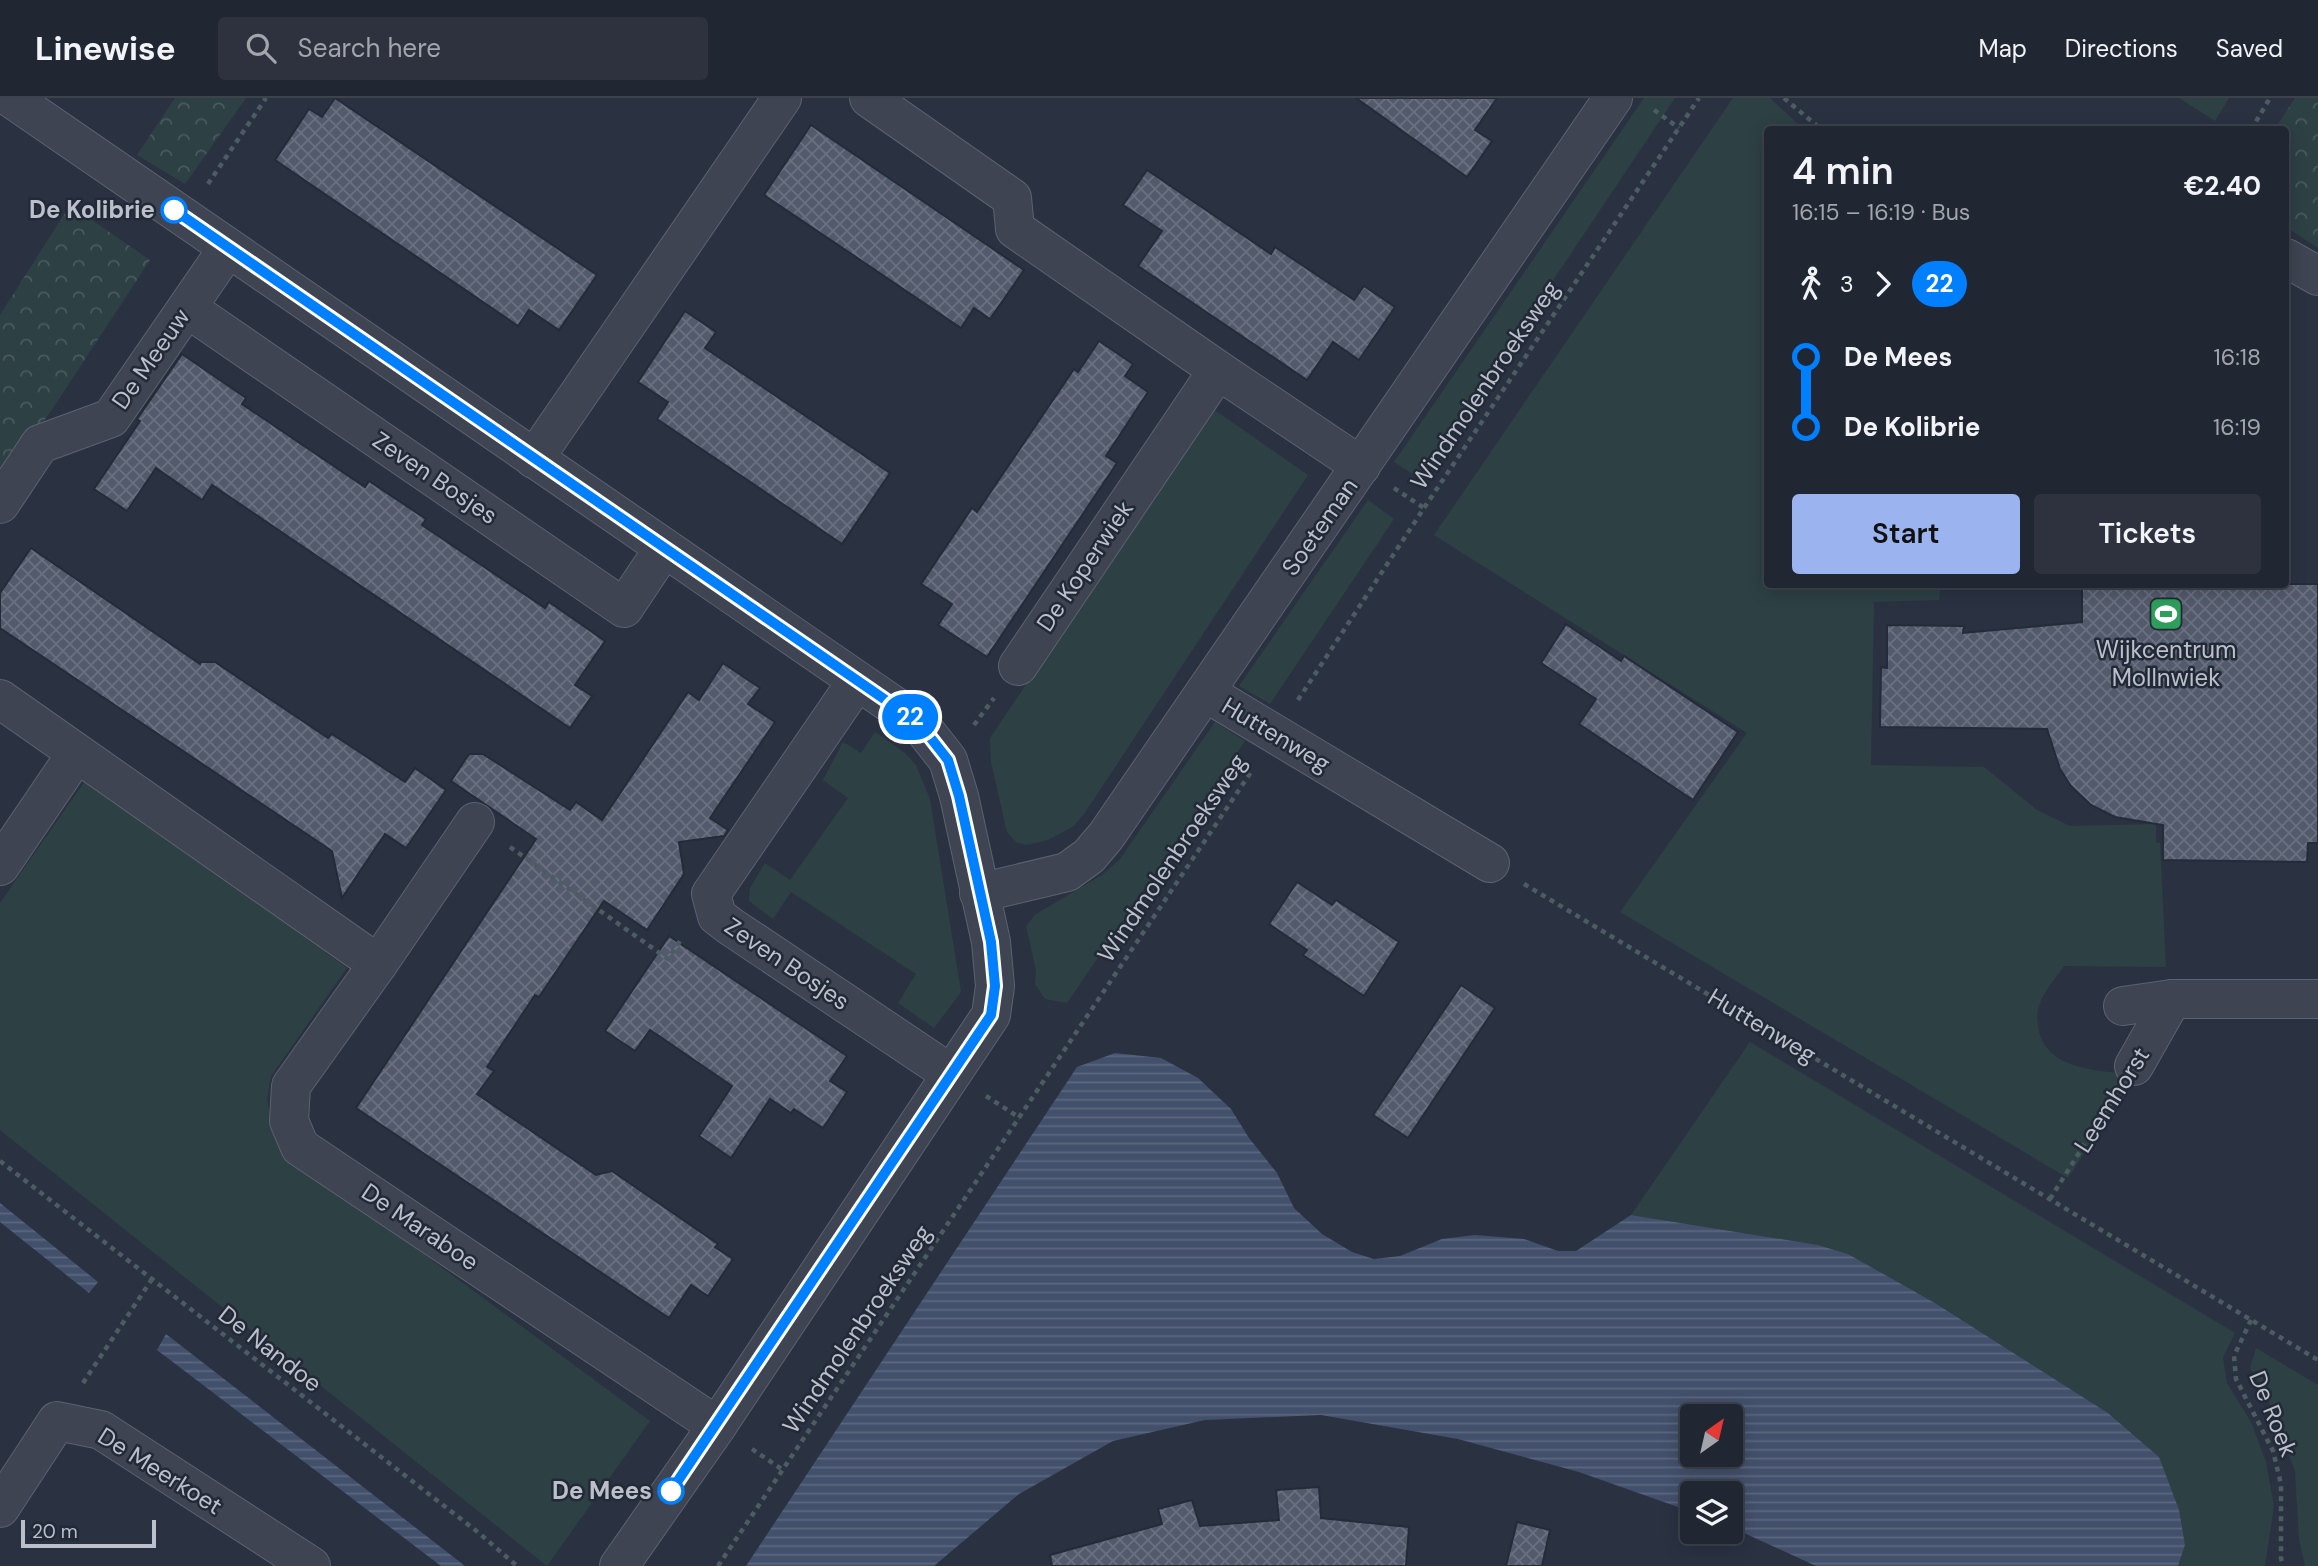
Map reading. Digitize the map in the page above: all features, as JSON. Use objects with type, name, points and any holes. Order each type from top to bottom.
[{"type":"street","points":[[11,98],[919,723],[948,760],[959,796],[991,942],[995,986],[991,1015],[717,1426],[619,1566]]},
{"type":"street","points":[[534,459],[782,98]]},
{"type":"street","points":[[869,98],[1012,198],[1015,229],[1361,466]]},
{"type":"street","name":"Soeteman","points":[[979,893],[1067,872],[1089,856],[1106,836],[1361,466],[1630,102]]},
{"type":"street","name":"De Meeuw","points":[[0,504],[40,444],[111,418],[228,248]]},
{"type":"street","points":[[2289,260],[2318,276]]},
{"type":"street","name":"Zeven Bosjes","points":[[187,308],[624,608],[664,548]]},
{"type":"street","name":"De Koperwiek","points":[[1017,666],[1218,370]]},
{"type":"street","name":"Zeven Bosjes","points":[[857,681],[711,894],[717,916],[730,926],[951,1074]]},
{"type":"street","name":"Huttenweg","points":[[1205,692],[1490,863]]},
{"type":"street","points":[[0,699],[378,964]]},
{"type":"street","points":[[0,866],[76,754]]},
{"type":"street","name":"De Maraboe","points":[[475,822],[290,1086],[289,1121],[300,1147],[717,1426]]},
{"type":"street","points":[[2123,1006],[2172,999],[2318,999]]},
{"type":"street","name":"Leemhorst","points":[[2134,1066],[2172,999]]},
{"type":"street","points":[[0,1508],[57,1421]]},
{"type":"street","name":"De Meerkoet","points":[[57,1421],[100,1430],[311,1566]]},
{"type":"path","points":[[186,218],[266,98]]},
{"type":"path","name":"Windmolenbroeksweg","points":[[718,1566],[1699,98]]},
{"type":"path","points":[[1784,98],[1817,126]]},
{"type":"path","points":[[2253,126],[2270,98]]},
{"type":"path","points":[[1630,102],[1679,128]]},
{"type":"path","points":[[948,760],[1017,666]]},
{"type":"path","points":[[475,822],[668,959],[711,894]]},
{"type":"path","name":"Huttenweg","points":[[1490,863],[2318,1360]]},
{"type":"path","name":"Leemhorst","points":[[2050,1199],[2134,1066]]},
{"type":"path","name":"De Nandoe","points":[[0,1161],[517,1566]]},
{"type":"path","points":[[57,1421],[152,1279]]},
{"type":"path","name":"De Roek","points":[[2250,1320],[2234,1356],[2236,1379],[2273,1451],[2281,1484],[2283,1566]]},
{"type":"green space","points":[[175,98],[246,98],[185,184],[137,155]]},
{"type":"green space","points":[[1644,98],[1675,98],[1420,479],[1394,462]]},
{"type":"green space","points":[[1733,98],[1770,98],[1800,126],[1764,126],[1764,588],[1941,588],[1939,600],[1874,602],[1871,765],[1984,767],[2037,810],[2070,826],[2156,824],[2156,842],[2160,843],[2166,967],[2064,966],[2045,993],[2039,1007],[2037,1019],[2040,1035],[2046,1047],[2056,1056],[2080,1067],[2135,1075],[2068,1178],[1620,912],[1747,733],[1434,535]]},
{"type":"green space","points":[[2179,98],[2229,98],[2215,121]]},
{"type":"green space","points":[[2295,98],[2318,98],[2318,248],[2289,229],[2289,126],[2277,126]]},
{"type":"green space","points":[[70,205],[150,260],[0,484],[0,315]]},
{"type":"green space","points":[[1212,408],[1308,475],[1086,811],[1074,826],[1048,840],[1026,845],[1016,842],[1007,832],[991,762],[990,738],[1063,629],[1080,610]]},
{"type":"green space","points":[[1368,500],[1394,519],[1270,704],[1239,686]]},
{"type":"green space","points":[[1215,722],[1245,741],[1067,1003],[1045,999],[1035,984],[1036,970],[1026,926],[1036,914],[1102,875],[1120,859]]},
{"type":"green space","points":[[875,732],[905,753],[916,765],[930,799],[961,992],[934,1028],[898,1003],[916,974],[791,892],[773,919],[749,901],[750,888],[765,863],[790,880],[848,798],[823,780],[843,742],[861,753]]},
{"type":"green space","points":[[87,778],[347,968],[271,1076],[267,1100],[272,1125],[296,1160],[650,1421],[547,1566],[0,1130],[0,903]]},
{"type":"green space","points":[[1750,1042],[2235,1333],[2223,1357],[2227,1383],[2251,1422],[2266,1462],[2274,1506],[2265,1566],[2178,1566],[2185,1545],[2159,1457],[2108,1413],[1935,1303],[1848,1254],[1818,1245],[1631,1215]]},
{"type":"green space","points":[[2256,1348],[2318,1385],[2318,1566],[2305,1566],[2299,1539],[2295,1471],[2264,1389],[2250,1368]]},
{"type":"water","points":[[1115,1053],[1161,1058],[1198,1078],[1231,1109],[1249,1138],[1277,1173],[1294,1208],[1322,1234],[1352,1252],[1374,1259],[1400,1256],[1442,1239],[1475,1235],[1524,1239],[1558,1251],[1576,1251],[1631,1215],[1818,1245],[1848,1254],[1935,1303],[2108,1413],[2159,1457],[2179,1510],[2185,1545],[2178,1566],[1816,1566],[1743,1533],[1743,1481],[1680,1481],[1680,1508],[1579,1472],[1458,1439],[1321,1415],[1205,1420],[1113,1441],[1019,1494],[934,1566],[746,1566],[1077,1067]]},
{"type":"water","points":[[0,1203],[98,1282],[89,1293],[0,1222]]},
{"type":"water","points":[[166,1334],[465,1566],[441,1566],[157,1350]]},
{"type":"building","points":[[335,98],[597,275],[559,330],[529,310],[518,326],[275,160],[309,109],[322,117]]},
{"type":"building","points":[[1356,98],[1497,98],[1475,130],[1492,141],[1467,177]]},
{"type":"building","points":[[811,125],[1024,270],[990,319],[974,308],[961,328],[764,195]]},
{"type":"building","points":[[1147,170],[1271,254],[1275,247],[1354,300],[1364,286],[1395,307],[1359,360],[1333,342],[1307,380],[1138,266],[1162,231],[1123,205]]},
{"type":"building","points":[[685,311],[716,332],[705,348],[890,473],[842,544],[657,419],[668,402],[638,382]]},
{"type":"building","points":[[1099,341],[1133,364],[1125,376],[1148,392],[1106,456],[1117,463],[987,657],[938,625],[952,604],[921,584],[972,508],[977,512],[1074,369],[1078,372]]},
{"type":"building","points":[[182,354],[246,398],[242,404],[365,487],[369,481],[426,519],[422,525],[545,608],[549,602],[605,641],[575,685],[592,696],[570,728],[212,485],[202,500],[156,468],[127,511],[94,489],[140,421],[137,419]]},
{"type":"building","points":[[31,548],[200,664],[215,662],[328,738],[332,734],[405,782],[415,768],[446,790],[406,848],[385,834],[342,898],[332,851],[0,628],[0,593]]},
{"type":"building","points":[[2289,584],[2318,584],[2318,843],[2308,843],[2307,862],[2163,860],[2163,825],[2115,817],[2091,805],[2071,786],[2060,769],[2047,729],[1880,727],[1881,667],[1887,668],[1887,625],[1964,626],[1963,633],[2082,622],[2082,588],[2289,588]]},
{"type":"building","points":[[1566,624],[1621,661],[1624,656],[1738,732],[1693,800],[1579,724],[1596,699],[1541,663]]},
{"type":"building","points":[[723,663],[760,688],[748,704],[775,722],[710,818],[728,830],[724,836],[679,842],[684,874],[647,930],[604,901],[539,997],[535,995],[487,1067],[494,1071],[477,1094],[596,1175],[612,1171],[718,1244],[715,1247],[733,1259],[708,1296],[691,1285],[669,1318],[356,1108],[536,839],[451,781],[469,754],[483,754],[570,810],[576,802],[602,820],[688,692],[699,700]]},
{"type":"building","points":[[1297,882],[1332,905],[1336,900],[1399,942],[1364,996],[1303,955],[1307,950],[1269,924]]},
{"type":"building","points":[[669,936],[847,1056],[830,1081],[847,1092],[823,1128],[794,1109],[791,1113],[770,1099],[731,1158],[699,1136],[732,1086],[650,1030],[635,1051],[605,1031]]},
{"type":"building","points":[[1461,985],[1495,1008],[1408,1138],[1373,1115]]},
{"type":"building","points":[[1319,1487],[1321,1518],[1409,1527],[1406,1566],[1052,1566],[1050,1555],[1162,1524],[1158,1509],[1192,1500],[1200,1526],[1279,1520],[1276,1490]]},
{"type":"building","points":[[1517,1522],[1550,1530],[1542,1566],[1506,1566]]},
{"type":"bus line","name":"22","points":[[174,210],[919,723],[948,760],[959,796],[991,942],[995,986],[991,1015],[671,1491]]},
{"type":"place","name":"De Kolibrie","points":[[174,210]]},
{"type":"place","name":"Wijkcentrum Mollnwiek","points":[[2166,614]]},
{"type":"place","name":"De Mees","points":[[671,1491]]}]
